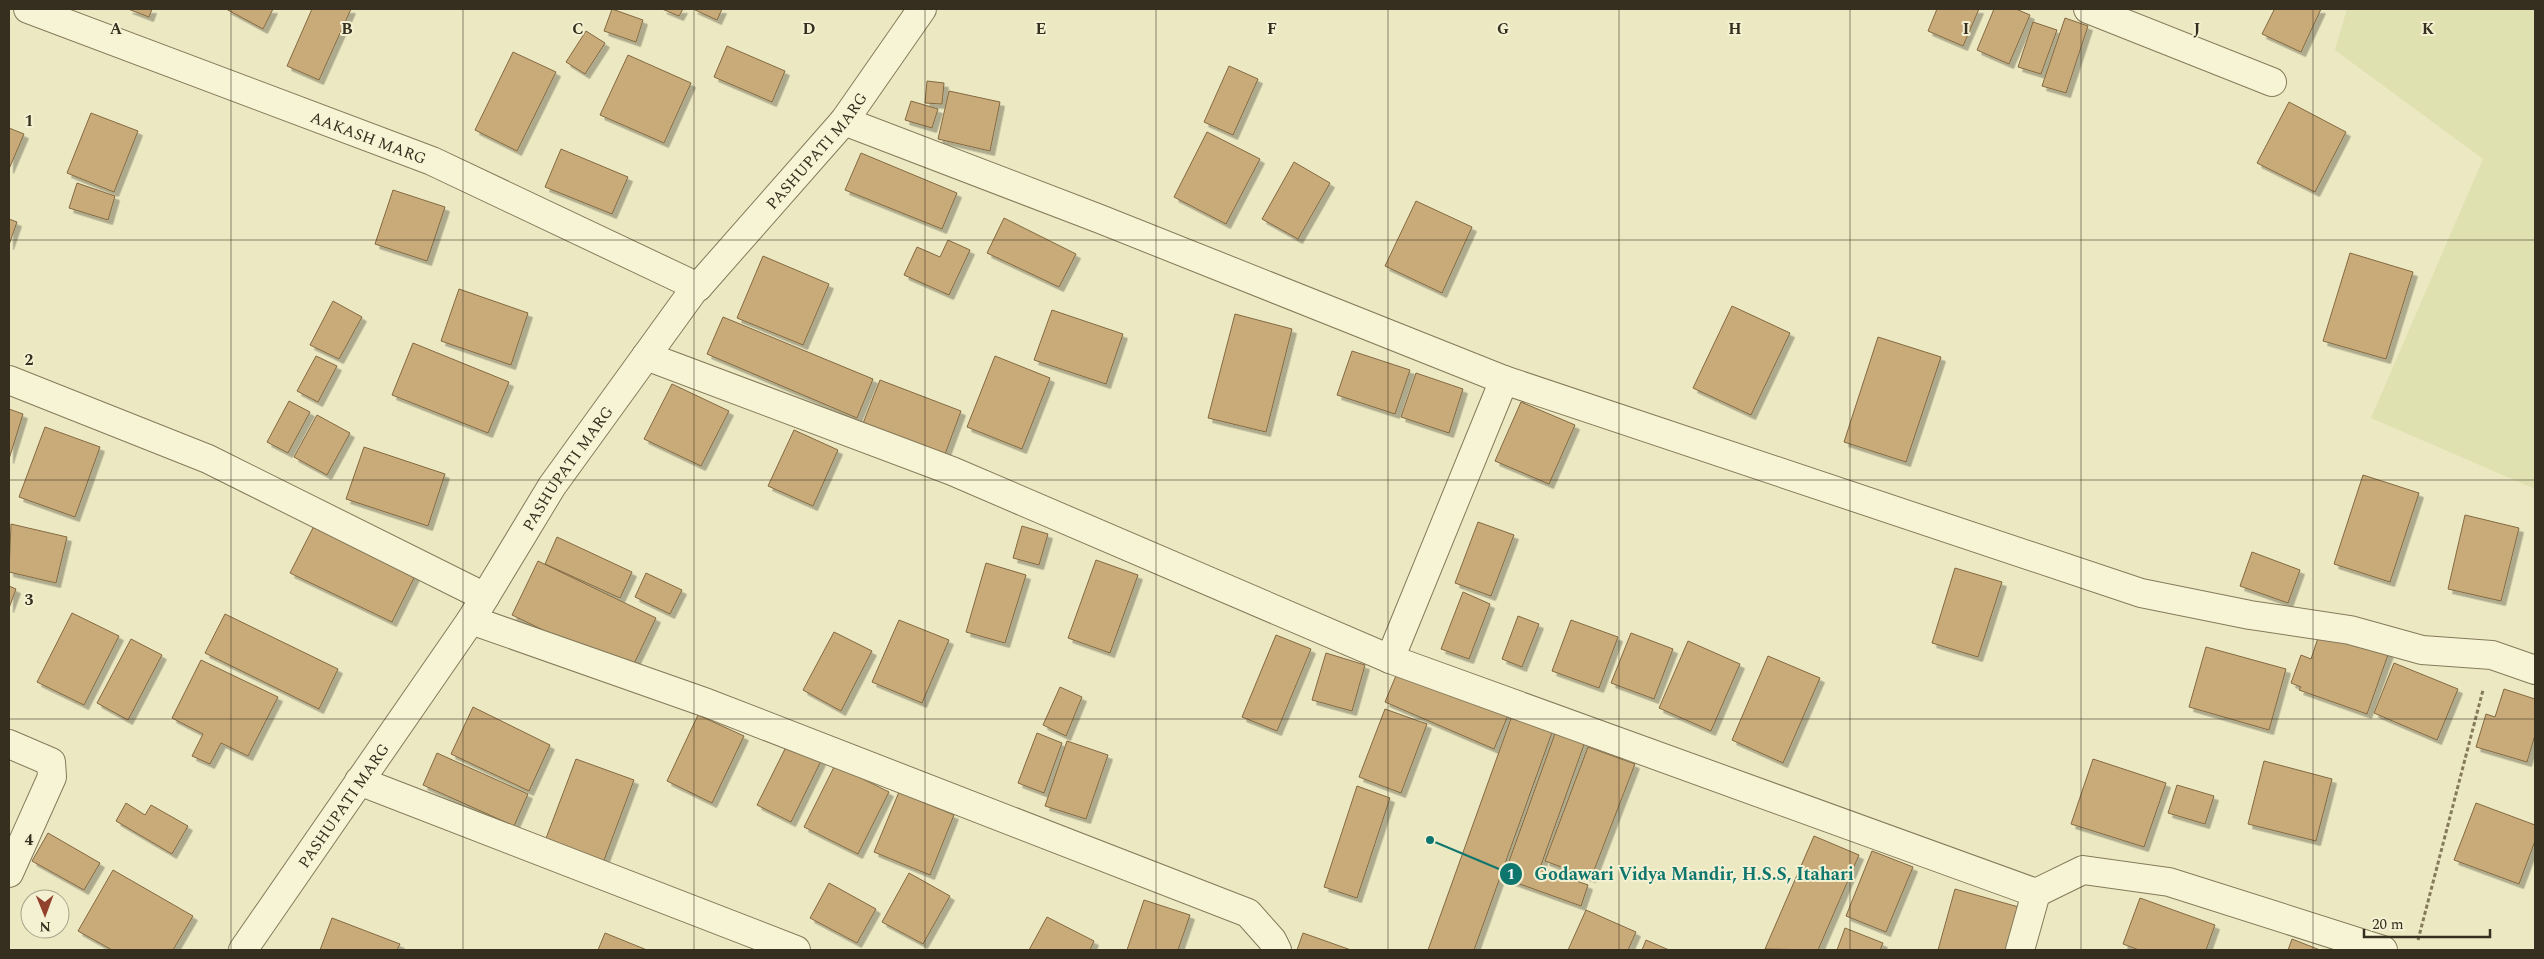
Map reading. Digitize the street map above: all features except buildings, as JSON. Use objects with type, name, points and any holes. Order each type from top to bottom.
[{"type":"street","name":"AAKASH MARG","points":[[28,9],[432,161],[698,287]]},
{"type":"street","name":"PASHUPATI MARG","points":[[244,950],[478,609],[552,486],[696,288],[844,120],[922,9]]},
{"type":"street","points":[[2088,9],[2272,82]]},
{"type":"street","points":[[844,120],[1100,219],[1504,380],[2141,593],[2250,615],[2350,630],[2422,650],[2492,655],[2535,670]]},
{"type":"street","points":[[646,356],[952,471],[1390,659],[2036,893],[2083,870],[2169,882],[2384,950]]},
{"type":"street","points":[[9,380],[208,459],[478,609],[707,703],[1248,913],[1272,940],[1277,950]]},
{"type":"street","points":[[1390,659],[1504,380]]},
{"type":"street","points":[[9,744],[51,762],[52,777],[9,874]]},
{"type":"street","points":[[360,781],[796,950]]},
{"type":"street","points":[[2020,950],[2036,893]]},
{"type":"path","points":[[2418,941],[2492,655]]},
{"type":"green space","points":[[2347,9],[2535,9],[2535,489],[2371,418],[2483,159],[2335,50]]},
{"type":"place","name":"Godawari Vidya Mandir, H.S.S, Itahari","points":[[1430,840]]}]
